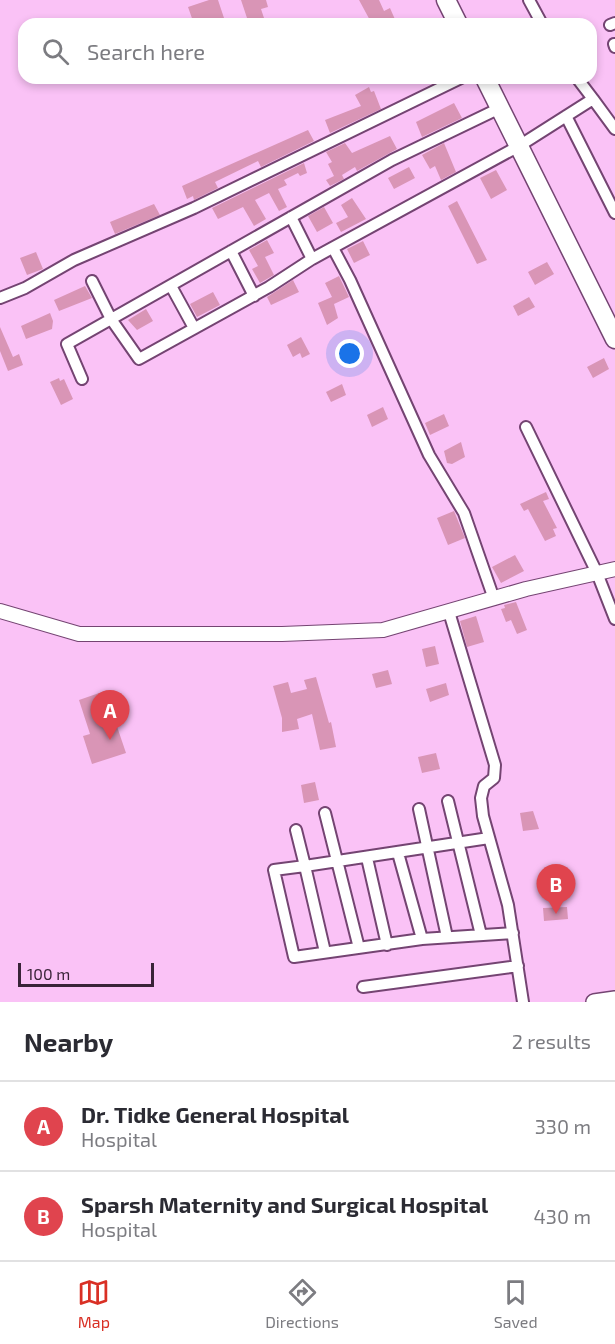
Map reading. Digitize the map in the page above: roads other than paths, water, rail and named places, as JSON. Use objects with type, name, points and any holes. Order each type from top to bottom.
[{"type":"highway","points":[[446,0],[455,18]]},
{"type":"highway","points":[[488,84],[615,337]]},
{"type":"main road","points":[[594,1002],[615,999]]},
{"type":"street","points":[[529,0],[539,18]]},
{"type":"street","points":[[0,298],[25,288],[74,260],[194,208],[449,84]]},
{"type":"street","points":[[582,84],[615,128]]},
{"type":"street","points":[[92,281],[111,319],[139,359],[254,296],[312,259],[519,146],[593,99]]},
{"type":"street","points":[[82,379],[67,344],[392,160],[500,108]]},
{"type":"street","points":[[567,116],[615,213]]},
{"type":"street","points":[[291,217],[312,259]]},
{"type":"street","points":[[333,248],[351,280],[429,455],[464,513],[494,599]]},
{"type":"street","points":[[231,251],[254,296]]},
{"type":"street","points":[[171,286],[194,328]]},
{"type":"street","points":[[526,427],[597,573],[615,619]]},
{"type":"street","points":[[0,611],[79,634],[383,630],[526,589],[615,568]]},
{"type":"street","points":[[449,612],[495,765],[494,778],[484,786],[481,798],[513,933],[523,1002]]},
{"type":"street","points":[[448,801],[481,935]]},
{"type":"street","points":[[419,809],[447,937]]},
{"type":"street","points":[[324,813],[359,948]]},
{"type":"street","points":[[296,830],[325,952]]},
{"type":"street","points":[[489,838],[429,849],[274,870],[294,957],[422,939],[513,933]]},
{"type":"street","points":[[398,853],[422,939]]},
{"type":"street","points":[[367,858],[387,945]]},
{"type":"street","points":[[363,987],[518,966]]},
{"type":"place","name":"Dr. Tidke General Hospital","points":[[110,740]]},
{"type":"place","name":"Sparsh Maternity and Surgical Hospital","points":[[556,914]]}]
